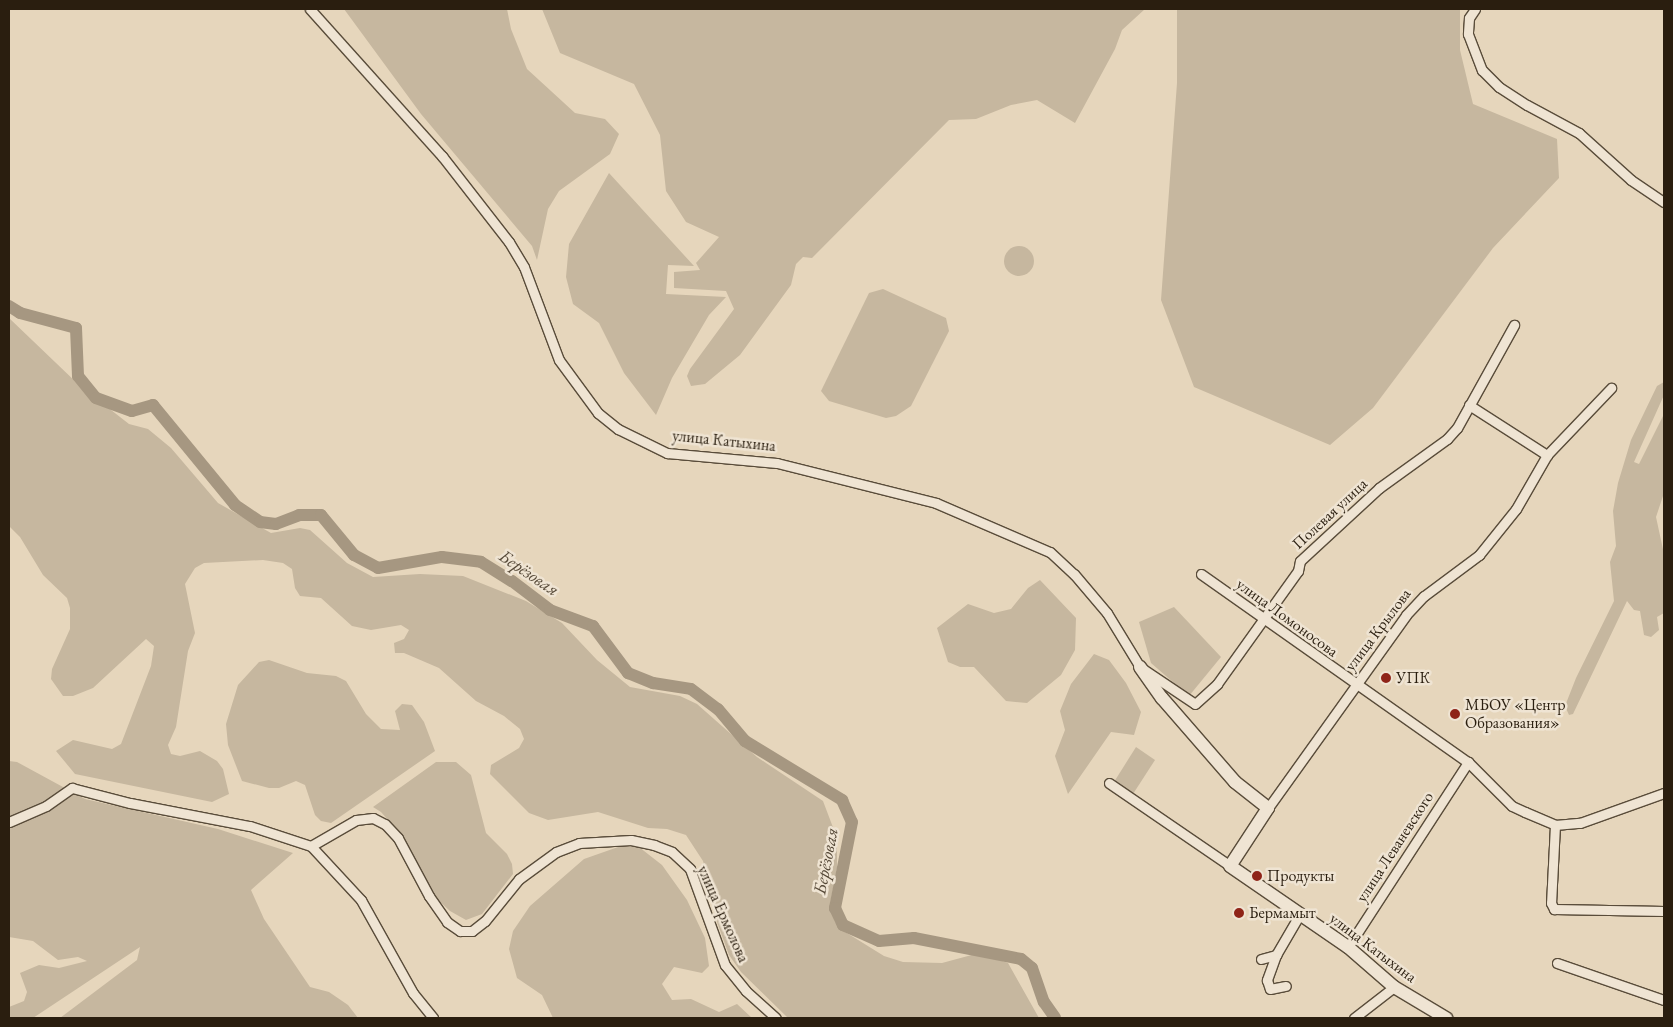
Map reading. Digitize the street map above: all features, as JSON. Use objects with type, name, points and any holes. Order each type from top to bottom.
[{"type":"street","name":"улица Катыхина","points":[[310,9],[442,156],[509,242],[524,268],[559,360],[598,413],[618,429],[667,452],[783,464],[936,503],[1050,552],[1074,574],[1107,613],[1140,667]]},
{"type":"street","points":[[1475,9],[1469,18],[1468,34],[1482,70],[1499,87],[1527,105],[1579,133],[1631,180],[1664,202]]},
{"type":"street","name":"Полевая улица","points":[[1140,667],[1186,701],[1195,704],[1217,684],[1298,571],[1300,560],[1379,488],[1447,439],[1470,405],[1514,325]]},
{"type":"street","name":"улица Крылова","points":[[1230,866],[1268,808],[1406,615],[1424,596],[1479,555],[1516,509],[1547,455],[1611,388]]},
{"type":"street","points":[[1470,405],[1547,455]]},
{"type":"street","name":"улица Ломоносова","points":[[1201,574],[1356,686],[1468,762],[1512,806],[1554,825],[1580,824],[1664,794]]},
{"type":"street","points":[[1140,667],[1162,698],[1235,782],[1268,808]]},
{"type":"street","name":"улица Леваневского","points":[[1348,947],[1468,762]]},
{"type":"street","name":"улица Катыхина","points":[[1108,783],[1348,947],[1394,986],[1446,1018]]},
{"type":"street","points":[[9,822],[46,806],[72,788],[130,803],[250,826],[311,846],[361,900],[413,993],[433,1018]]},
{"type":"street","name":"улица Ермолова","points":[[311,846],[356,820],[374,818],[385,824],[398,838],[428,896],[447,922],[460,931],[472,931],[485,921],[520,879],[556,852],[588,843],[631,840],[654,844],[672,852],[690,870],[725,965],[746,991],[776,1018]]},
{"type":"street","points":[[1554,825],[1550,903],[1554,909],[1664,911]]},
{"type":"street","points":[[1286,986],[1270,989],[1267,980],[1276,955],[1300,914]]},
{"type":"street","points":[[1261,959],[1276,955]]},
{"type":"street","points":[[1557,963],[1664,998]]},
{"type":"street","points":[[1354,1018],[1394,986]]},
{"type":"shaded area","points":[[344,9],[507,9],[511,29],[527,69],[575,113],[605,119],[619,134],[610,154],[559,191],[548,209],[537,260],[532,246],[421,114]]},
{"type":"shaded area","points":[[542,9],[1145,9],[1122,30],[1115,49],[1075,123],[1037,100],[1011,105],[976,119],[949,120],[812,258],[803,257],[796,264],[791,285],[740,355],[705,384],[691,386],[687,376],[690,369],[734,309],[726,291],[674,288],[674,272],[700,270],[696,263],[719,237],[686,222],[666,191],[660,135],[634,84],[560,53]]},
{"type":"shaded area","points":[[1177,9],[1460,9],[1460,50],[1473,104],[1557,139],[1559,178],[1493,248],[1373,408],[1330,445],[1194,387],[1161,300],[1177,83]]},
{"type":"shaded area","points":[[609,173],[694,266],[668,265],[666,294],[726,297],[709,315],[672,378],[656,415],[624,373],[599,323],[573,304],[566,277],[569,244]]},
{"type":"shaded area","points":[[1019,246],[1029,251],[1034,261],[1029,271],[1019,276],[1009,271],[1004,261],[1009,251]]},
{"type":"shaded area","points":[[883,289],[946,318],[949,331],[911,406],[896,416],[886,418],[829,401],[821,391],[869,293]]},
{"type":"shaded area","points":[[9,318],[79,385],[129,424],[148,429],[171,448],[218,503],[271,533],[300,528],[310,530],[347,563],[373,577],[420,574],[463,576],[526,601],[562,623],[597,660],[630,687],[680,696],[697,704],[757,757],[823,801],[837,838],[837,868],[830,904],[835,922],[842,930],[884,956],[903,962],[942,963],[979,953],[1008,963],[1039,1018],[788,1018],[741,972],[729,955],[717,922],[703,861],[686,835],[667,829],[648,828],[598,812],[548,820],[529,813],[490,774],[491,765],[519,748],[524,739],[520,729],[504,716],[476,701],[439,668],[404,653],[395,653],[394,643],[404,639],[409,630],[401,625],[371,630],[352,626],[321,598],[300,596],[295,588],[292,569],[283,563],[263,560],[204,563],[195,568],[185,584],[195,633],[188,651],[176,727],[168,745],[171,754],[180,756],[200,751],[217,761],[223,769],[229,794],[212,802],[75,774],[56,751],[73,740],[112,749],[121,744],[151,666],[154,646],[146,639],[93,688],[73,696],[63,696],[51,679],[52,669],[70,629],[70,608],[67,598],[43,575],[20,537],[9,526]]},
{"type":"shaded area","points":[[1664,382],[1664,395],[1634,462],[1639,464],[1664,414],[1664,493],[1656,517],[1664,554],[1664,613],[1657,617],[1659,630],[1651,637],[1644,635],[1640,611],[1634,610],[1627,601],[1573,714],[1569,715],[1565,706],[1576,678],[1614,601],[1610,562],[1616,546],[1613,511],[1618,483],[1631,440],[1657,386]]},
{"type":"shaded area","points":[[1040,580],[1076,618],[1075,650],[1061,675],[1027,703],[1006,701],[974,667],[960,667],[948,662],[937,628],[968,604],[994,613],[1011,609],[1028,588]]},
{"type":"shaded area","points":[[1174,607],[1221,657],[1189,696],[1151,663],[1139,622]]},
{"type":"shaded area","points":[[1094,654],[1109,660],[1126,683],[1141,712],[1134,735],[1111,732],[1068,794],[1055,756],[1065,730],[1060,711],[1071,684]]},
{"type":"shaded area","points":[[269,660],[307,673],[336,676],[346,681],[366,714],[381,729],[400,730],[395,711],[402,704],[412,705],[424,722],[435,751],[331,823],[321,821],[315,815],[305,785],[296,781],[279,788],[269,788],[242,781],[228,745],[226,724],[238,685],[259,662]]},
{"type":"shaded area","points":[[1136,747],[1155,760],[1133,794],[1114,782]]},
{"type":"shaded area","points":[[9,761],[17,762],[85,799],[218,829],[293,853],[251,890],[264,919],[310,987],[329,992],[348,1005],[358,1018],[60,1018],[137,960],[140,947],[33,1018],[9,1018],[9,1007],[24,1001],[27,992],[20,973],[39,965],[59,968],[87,961],[78,957],[58,960],[33,941],[9,937]]},
{"type":"shaded area","points":[[436,762],[456,762],[471,775],[486,833],[507,854],[512,864],[513,874],[482,914],[466,920],[450,911],[435,897],[402,836],[381,812],[373,807]]},
{"type":"shaded area","points":[[621,846],[639,847],[662,865],[687,900],[705,938],[709,966],[702,973],[674,967],[662,984],[672,1000],[691,999],[719,1012],[737,1004],[752,1018],[553,1018],[542,995],[517,978],[509,949],[513,931],[530,906],[584,859]]},
{"type":"waterway","name":"Берёзовая","points":[[9,306],[20,313],[76,328],[78,376],[96,398],[132,411],[153,405],[235,505],[260,522],[276,524],[299,515],[321,515],[354,555],[378,568],[442,557],[481,562],[512,581],[550,610],[593,626],[628,673],[653,683],[691,689],[718,709],[745,741],[842,800],[852,822],[835,908],[843,925],[879,941],[914,938],[1021,959],[1032,968],[1044,1002],[1055,1018]]},
{"type":"place","name":"УПК","points":[[1386,678]]},
{"type":"place","name":"МБОУ «Центр Образования»","points":[[1455,714]]},
{"type":"place","name":"Продукты","points":[[1257,876]]},
{"type":"place","name":"Бермамыт","points":[[1239,913]]}]
